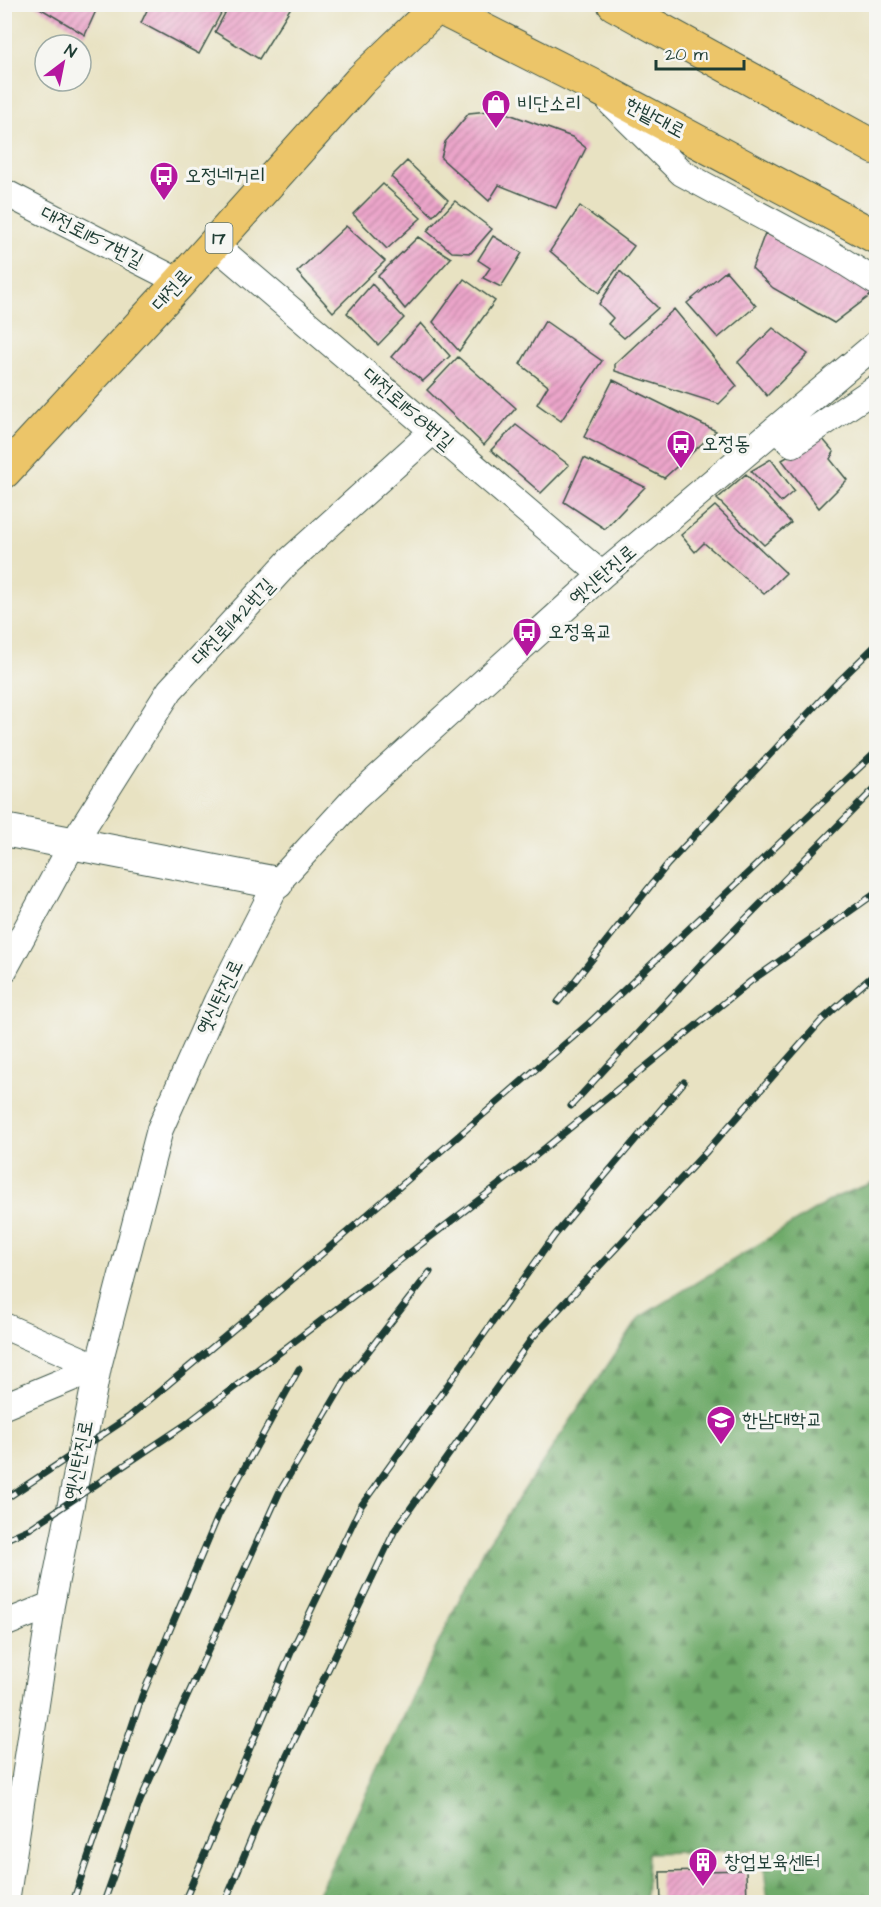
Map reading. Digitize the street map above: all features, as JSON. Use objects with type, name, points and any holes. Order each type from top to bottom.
[{"type":"main road","points":[[614,4],[876,148]]},
{"type":"main road","name":"한밭대로","points":[[436,5],[594,86],[876,237]]},
{"type":"main road","name":"대전로","points":[[4,471],[180,282],[360,81],[436,5]]},
{"type":"street","points":[[594,86],[682,173],[830,253],[876,282]]},
{"type":"street","name":"대전로1157번길","points":[[4,192],[180,282]]},
{"type":"street","name":"대전로1158번길","points":[[214,244],[602,575]]},
{"type":"street","name":"옛신탄진로","points":[[6,1902],[51,1605],[98,1367],[160,1129],[217,1001],[277,883],[355,798],[602,575],[876,344]]},
{"type":"street","points":[[775,429],[794,444],[876,388]]},
{"type":"street","name":"대전로1142번길","points":[[4,970],[72,845],[170,690],[289,561],[433,431]]},
{"type":"street","points":[[4,830],[277,883]]},
{"type":"street","points":[[4,1326],[98,1367]]},
{"type":"street","points":[[4,1406],[98,1367]]},
{"type":"street","points":[[4,1624],[51,1605]]},
{"type":"green space","name":"한남대학교","points":[[876,1181],[876,1902],[768,1902],[762,1850],[648,1853],[646,1902],[314,1902],[481,1554],[640,1317],[836,1197]]},
{"type":"building","points":[[33,4],[99,4],[86,33],[82,33]]},
{"type":"building","points":[[150,4],[226,4],[199,54],[141,23]]},
{"type":"building","points":[[230,4],[293,4],[259,59],[215,32]]},
{"type":"building","points":[[498,110],[572,137],[586,148],[556,208],[499,185],[489,201],[441,158],[445,142],[469,113]]},
{"type":"building","points":[[407,161],[448,200],[433,216],[391,177]]},
{"type":"building","points":[[383,184],[421,218],[387,249],[353,214]]},
{"type":"building","points":[[455,201],[492,229],[471,253],[452,252],[427,231]]},
{"type":"building","points":[[580,206],[634,246],[599,293],[550,251]]},
{"type":"building","points":[[346,226],[385,261],[333,312],[297,272]]},
{"type":"building","points":[[765,233],[876,291],[834,323],[773,288],[752,268]]},
{"type":"building","points":[[493,236],[522,253],[501,287],[483,278],[490,268],[478,260]]},
{"type":"building","points":[[418,237],[451,258],[405,309],[378,276]]},
{"type":"building","points":[[620,271],[658,308],[624,338],[608,324],[613,318],[599,304]]},
{"type":"building","points":[[726,271],[756,306],[718,338],[687,303]]},
{"type":"building","points":[[464,279],[495,301],[459,351],[433,322]]},
{"type":"building","points":[[372,284],[404,318],[378,345],[347,313]]},
{"type":"building","points":[[674,309],[737,386],[719,404],[615,371],[615,364]]},
{"type":"building","points":[[545,321],[602,361],[561,421],[537,404],[548,386],[520,364]]},
{"type":"building","points":[[421,323],[450,356],[423,381],[391,357]]},
{"type":"building","points":[[773,328],[808,354],[767,396],[738,362]]},
{"type":"building","points":[[458,357],[516,408],[484,445],[427,390]]},
{"type":"building","points":[[613,380],[716,431],[664,478],[584,437]]},
{"type":"building","points":[[516,425],[569,465],[541,493],[491,450]]},
{"type":"building","points":[[821,437],[834,452],[830,459],[847,480],[819,508],[782,460]]},
{"type":"building","points":[[584,458],[645,487],[605,529],[564,502]]},
{"type":"building","points":[[771,459],[794,491],[781,502],[751,471]]},
{"type":"building","points":[[746,474],[791,523],[764,545],[717,499]]},
{"type":"building","points":[[715,506],[786,573],[764,594],[704,543],[695,552],[681,535]]},
{"type":"building","name":"창업보육센터","points":[[746,1870],[747,1902],[661,1902],[660,1872]]},
{"type":"railway","points":[[558,1002],[667,865],[834,686],[876,645]]},
{"type":"railway","points":[[4,1500],[129,1417],[265,1303],[587,1025],[876,752]]},
{"type":"railway","points":[[571,1106],[701,964],[876,787]]},
{"type":"railway","points":[[4,1540],[29,1529],[185,1425],[523,1166],[751,981],[876,893]]},
{"type":"railway","points":[[225,1902],[279,1772],[395,1530],[532,1338],[707,1151],[822,1020],[876,973]]},
{"type":"railway","points":[[184,1902],[292,1650],[361,1506],[555,1235],[684,1082]]},
{"type":"railway","points":[[104,1902],[140,1801],[280,1491],[345,1381],[430,1272]]},
{"type":"railway","points":[[73,1902],[142,1696],[219,1514],[299,1369]]},
{"type":"place","name":"비단소리","points":[[496,130]]},
{"type":"place","name":"오정네거리","points":[[164,202]]},
{"type":"place","name":"오정동","points":[[681,470]]},
{"type":"place","name":"오정육교","points":[[527,658]]},
{"type":"place","name":"한남대학교","points":[[721,1446]]},
{"type":"place","name":"창업보육센터","points":[[703,1888]]}]
